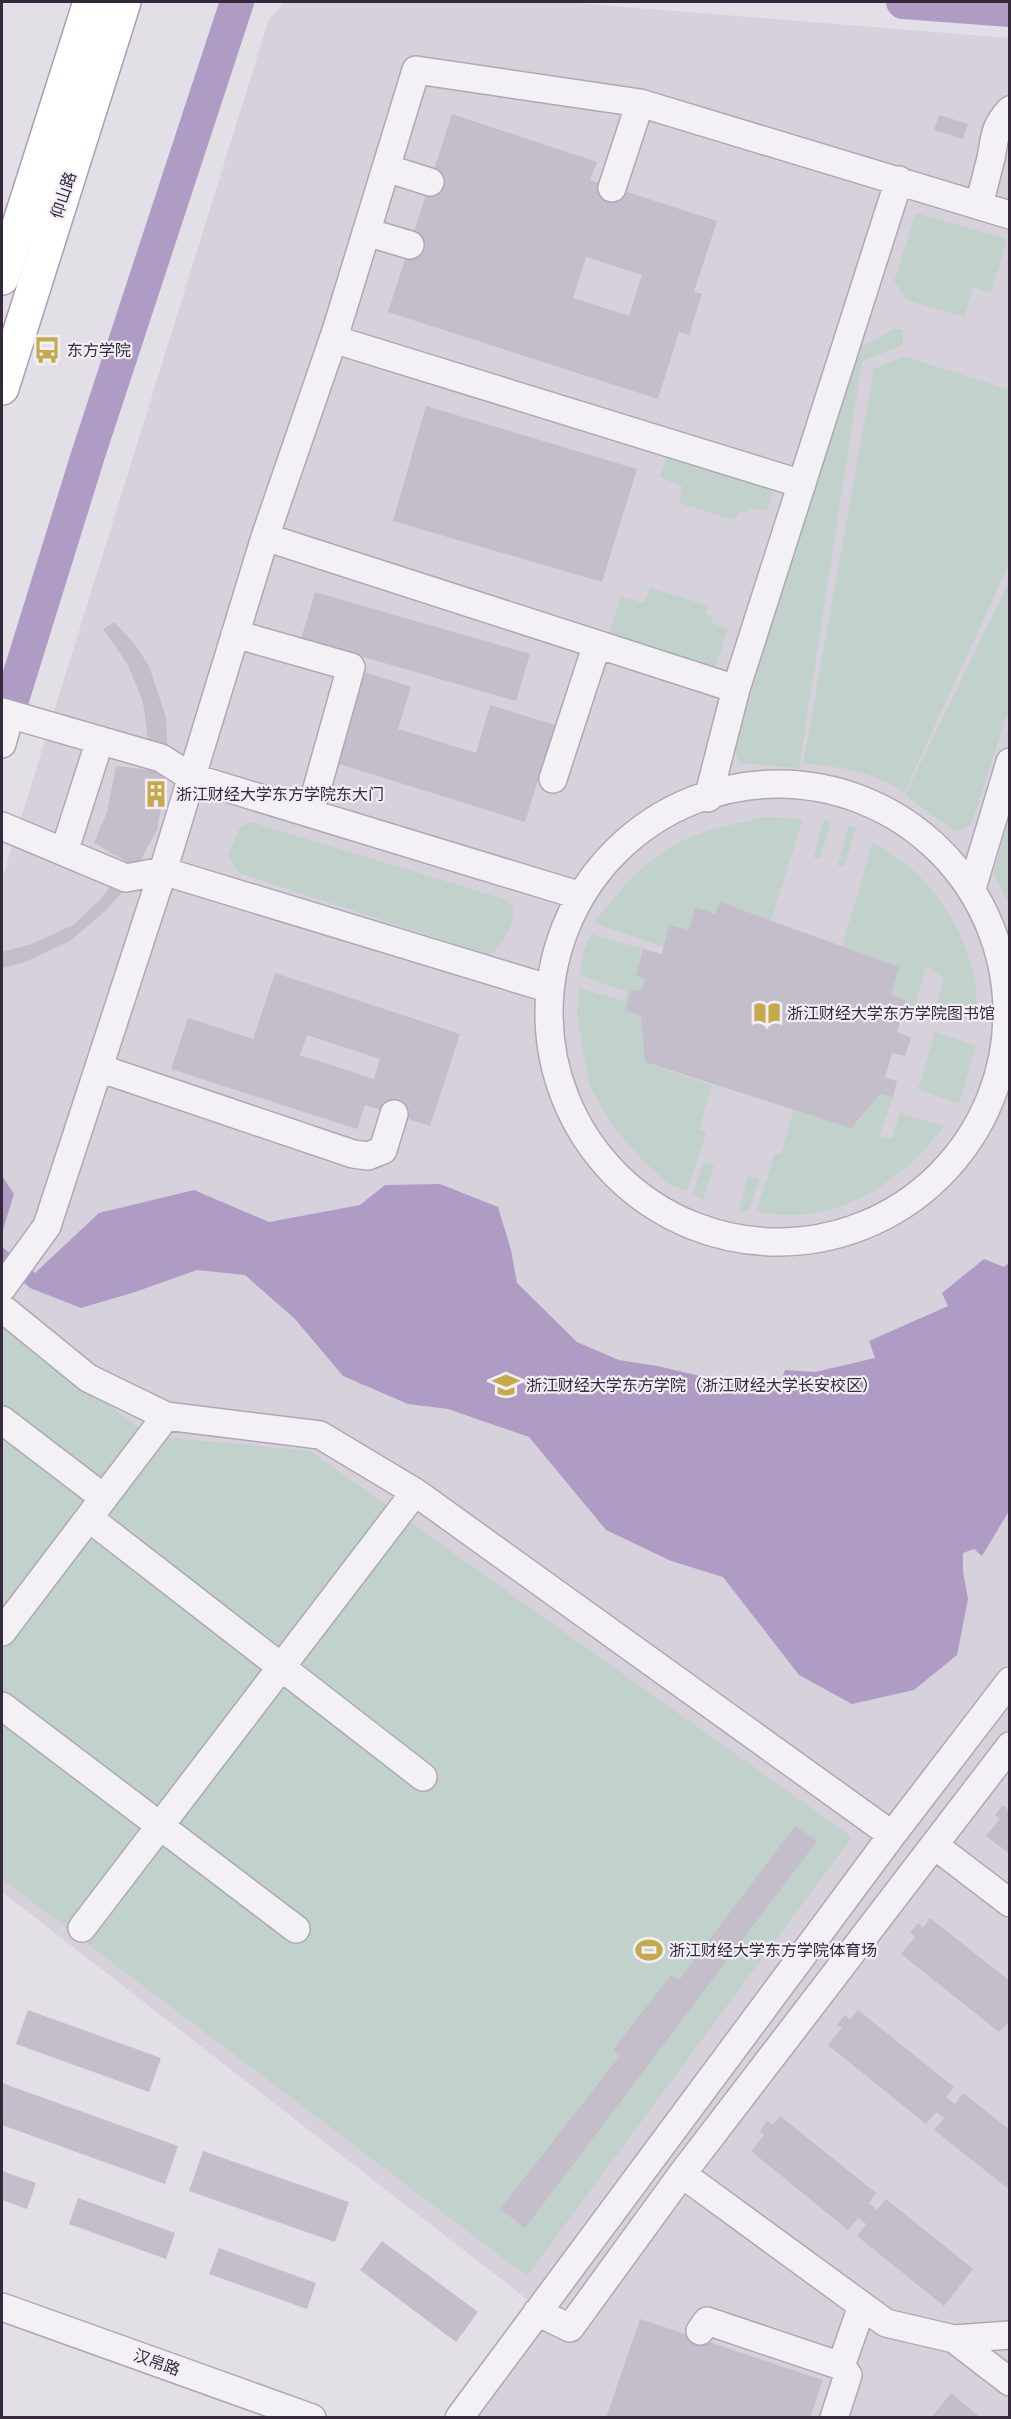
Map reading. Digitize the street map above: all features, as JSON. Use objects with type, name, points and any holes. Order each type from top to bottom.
[{"type":"main road","name":"仰山路","points":[[2,278],[90,2]]},
{"type":"main road","name":"仰山路","points":[[2,388],[124,2]]},
{"type":"street","points":[[2,1288],[47,1226],[164,871],[190,777],[265,537],[333,339],[416,70],[640,103],[1010,215]]},
{"type":"street","points":[[612,188],[640,103]]},
{"type":"street","points":[[978,205],[995,132],[1001,119],[1010,110]]},
{"type":"street","points":[[386,168],[430,182]]},
{"type":"street","points":[[708,798],[736,689],[899,180]]},
{"type":"street","points":[[366,232],[410,245]]},
{"type":"street","points":[[333,339],[802,484]]},
{"type":"street","points":[[265,537],[736,689]]},
{"type":"street","points":[[235,634],[351,667],[310,813]]},
{"type":"street","points":[[553,779],[597,644]]},
{"type":"street","points":[[2,744],[6,713],[161,758],[190,777],[578,895]]},
{"type":"street","points":[[64,852],[100,740]]},
{"type":"street","points":[[973,885],[1010,762]]},
{"type":"street","points":[[801,784],[866,799],[924,830],[973,885],[1004,975],[1009,1052],[1001,1110],[921,1191],[830,1239],[724,1243],[624,1191],[564,1102],[544,987],[578,895],[649,824],[708,798],[728,789],[801,784]]},
{"type":"street","points":[[2,826],[126,878],[164,871],[544,987]]},
{"type":"street","points":[[99,1068],[353,1154],[368,1156],[383,1150],[394,1114]]},
{"type":"street","points":[[2,1308],[88,1378],[166,1416],[320,1436],[415,1492],[892,1835]]},
{"type":"street","points":[[2,1632],[166,1416]]},
{"type":"street","points":[[2,1420],[96,1508],[281,1667],[423,1778]]},
{"type":"street","points":[[82,1928],[415,1492]]},
{"type":"street","points":[[459,2418],[892,1835],[1010,1681]]},
{"type":"street","points":[[2,1706],[296,1929]]},
{"type":"street","points":[[537,2312],[570,2328],[682,2174],[1010,1746]]},
{"type":"street","points":[[934,1845],[1010,1903]]},
{"type":"street","points":[[682,2174],[886,2323],[954,2339],[1010,2335]]},
{"type":"street","points":[[841,2366],[862,2306]]},
{"type":"street","name":"汉帛路","points":[[2,2307],[312,2418]]},
{"type":"street","points":[[700,2331],[707,2321],[841,2366],[848,2375],[834,2418]]},
{"type":"street","points":[[954,2339],[1010,2382]]},
{"type":"shaded area","name":"浙江财经大学东方学院（浙江财经大学长安校区）","points":[[285,2],[564,2],[1009,38],[1009,2417],[485,2418],[451,2403],[528,2300],[2,1892],[2,879],[269,19]]},
{"type":"shaded area","points":[[916,213],[1007,239],[991,293],[973,287],[964,317],[907,300],[894,281]]},
{"type":"shaded area","points":[[895,329],[903,329],[903,345],[862,361],[799,768],[739,763],[735,748],[853,351]]},
{"type":"shaded area","points":[[904,356],[1009,390],[1009,564],[904,793],[882,780],[856,771],[803,764],[874,369]]},
{"type":"shaded area","points":[[667,454],[774,489],[768,508],[763,511],[750,507],[746,513],[739,511],[734,520],[679,503],[682,486],[660,477]]},
{"type":"shaded area","points":[[1009,582],[1009,708],[971,825],[956,832],[905,795]]},
{"type":"shaded area","points":[[650,587],[708,606],[705,613],[712,617],[711,623],[728,629],[715,669],[610,633],[620,596],[644,603]]},
{"type":"shaded area","points":[[766,817],[803,819],[771,921],[720,902],[715,914],[695,908],[689,930],[669,926],[664,947],[593,923],[637,873],[669,848],[703,833]]},
{"type":"shaded area","points":[[824,820],[831,822],[820,859],[813,857]]},
{"type":"shaded area","points":[[1009,820],[1009,906],[994,872]]},
{"type":"shaded area","points":[[251,822],[504,899],[513,906],[512,920],[507,934],[489,955],[239,873],[228,856],[240,827]]},
{"type":"shaded area","points":[[849,826],[856,828],[844,867],[837,865]]},
{"type":"shaded area","points":[[873,842],[904,863],[923,880],[949,914],[967,952],[973,973],[977,1014],[937,1003],[944,979],[926,966],[911,1023],[900,1017],[906,1000],[891,995],[899,967],[842,946]]},
{"type":"shaded area","points":[[591,934],[643,949],[636,976],[644,978],[642,991],[631,989],[625,1010],[641,1016],[645,1062],[712,1086],[699,1130],[707,1131],[687,1191],[669,1184],[642,1160],[610,1123],[589,1084],[577,1015],[579,988],[624,1001],[627,992],[580,975],[583,952]]},
{"type":"shaded area","points":[[935,1032],[976,1046],[959,1104],[918,1089]]},
{"type":"shaded area","points":[[880,1094],[893,1097],[879,1136],[892,1139],[900,1113],[944,1126],[930,1144],[896,1176],[856,1200],[812,1213],[785,1215],[756,1212],[775,1153],[781,1155],[794,1110],[851,1128]]},
{"type":"shaded area","points":[[703,1162],[714,1165],[703,1200],[693,1194]]},
{"type":"shaded area","points":[[2,1176],[14,1194],[2,1233]]},
{"type":"shaded area","points":[[748,1176],[759,1180],[749,1211],[738,1211]]},
{"type":"shaded area","points":[[440,1184],[498,1207],[511,1250],[517,1283],[577,1342],[619,1360],[731,1383],[780,1385],[785,1370],[815,1372],[875,1358],[869,1341],[948,1306],[942,1293],[984,1259],[1004,1267],[1009,1263],[1009,1511],[982,1556],[974,1549],[963,1553],[963,1571],[968,1599],[957,1655],[914,1690],[852,1704],[799,1675],[723,1577],[671,1561],[606,1530],[529,1437],[448,1409],[408,1404],[343,1376],[295,1319],[245,1275],[197,1270],[81,1308],[30,1288],[2,1265],[2,1247],[35,1273],[99,1213],[194,1190],[269,1222],[360,1205],[385,1185]]},
{"type":"shaded area","points":[[2,1325],[150,1436],[310,1451],[852,1837],[527,2276],[2,1879]]},
{"type":"building","points":[[452,114],[597,162],[590,180],[717,221],[694,292],[702,294],[689,335],[679,332],[658,399],[388,312]],"holes":[[[586,257],[642,275],[629,316],[573,298]]]},
{"type":"building","points":[[939,115],[968,124],[963,139],[934,130]]},
{"type":"building","points":[[426,406],[637,469],[602,582],[393,521]]},
{"type":"building","points":[[315,592],[530,654],[516,701],[301,639]]},
{"type":"building","name":"浙江财经大学东方学院东大门","points":[[114,622],[134,643],[149,666],[166,717],[169,772],[157,830],[124,891],[103,913],[70,941],[25,962],[3,968],[2,952],[32,944],[73,925],[100,900],[129,863],[94,843],[107,812],[116,766],[152,770],[143,702],[128,665],[103,629]]},
{"type":"building","points":[[361,671],[411,687],[398,729],[476,753],[490,705],[555,725],[525,822],[333,762]]},
{"type":"building","name":"浙江财经大学东方学院图书馆","points":[[720,902],[899,967],[891,995],[906,1000],[897,1032],[911,1038],[905,1056],[892,1053],[885,1078],[897,1081],[893,1097],[880,1094],[851,1128],[645,1062],[641,1016],[625,1010],[631,989],[642,991],[644,978],[636,976],[643,949],[662,954],[669,925],[689,930],[695,907],[715,914]]},
{"type":"building","points":[[275,973],[460,1034],[430,1126],[365,1105],[357,1129],[171,1069],[188,1018],[253,1039]],"holes":[[[307,1035],[380,1059],[374,1079],[300,1055]]]},
{"type":"building","points":[[1003,1805],[1008,1810],[1010,1807],[1010,1854],[986,1836],[1000,1819],[995,1815]]},
{"type":"building","points":[[795,1826],[817,1841],[525,2228],[500,2209],[620,2056],[613,2050],[671,1975],[679,1980]]},
{"type":"building","points":[[930,1918],[1010,1981],[1010,2021],[999,2032],[901,1954],[915,1937],[910,1933],[918,1923],[923,1928]]},
{"type":"building","points":[[28,2010],[161,2058],[149,2092],[16,2044]]},
{"type":"building","points":[[858,2010],[954,2087],[946,2097],[955,2104],[963,2093],[1010,2130],[1010,2190],[934,2130],[944,2118],[936,2112],[926,2124],[828,2045],[842,2028],[837,2025],[845,2015],[850,2019]]},
{"type":"building","points":[[2,2083],[178,2146],[165,2184],[2,2125]]},
{"type":"building","points":[[780,2116],[876,2193],[869,2203],[877,2210],[886,2199],[973,2269],[944,2306],[857,2236],[866,2224],[858,2218],[848,2230],[751,2151],[764,2135],[760,2131],[767,2121],[773,2125]]},
{"type":"building","points":[[203,2151],[349,2202],[335,2242],[189,2191]]},
{"type":"building","points":[[2,2171],[36,2183],[27,2209],[2,2200]]},
{"type":"building","points":[[78,2198],[175,2233],[166,2259],[69,2224]]},
{"type":"building","points":[[382,2241],[478,2312],[456,2342],[360,2270]]},
{"type":"building","points":[[219,2248],[316,2283],[307,2309],[209,2274]]},
{"type":"building","points":[[640,2319],[823,2380],[810,2418],[606,2418]]},
{"type":"building","points":[[951,2393],[981,2418],[931,2418]]},
{"type":"waterway","points":[[2,732],[88,455],[237,2]]},
{"type":"waterway","points":[[903,2],[1010,10]]},
{"type":"place","name":"东方学院","points":[[47,350]]},
{"type":"place","name":"浙江财经大学东方学院东大门","points":[[156,794]]},
{"type":"place","name":"浙江财经大学东方学院图书馆","points":[[767,1013]]},
{"type":"place","name":"浙江财经大学东方学院（浙江财经大学长安校区）","points":[[506,1385]]},
{"type":"place","name":"浙江财经大学东方学院体育场","points":[[649,1950]]}]
